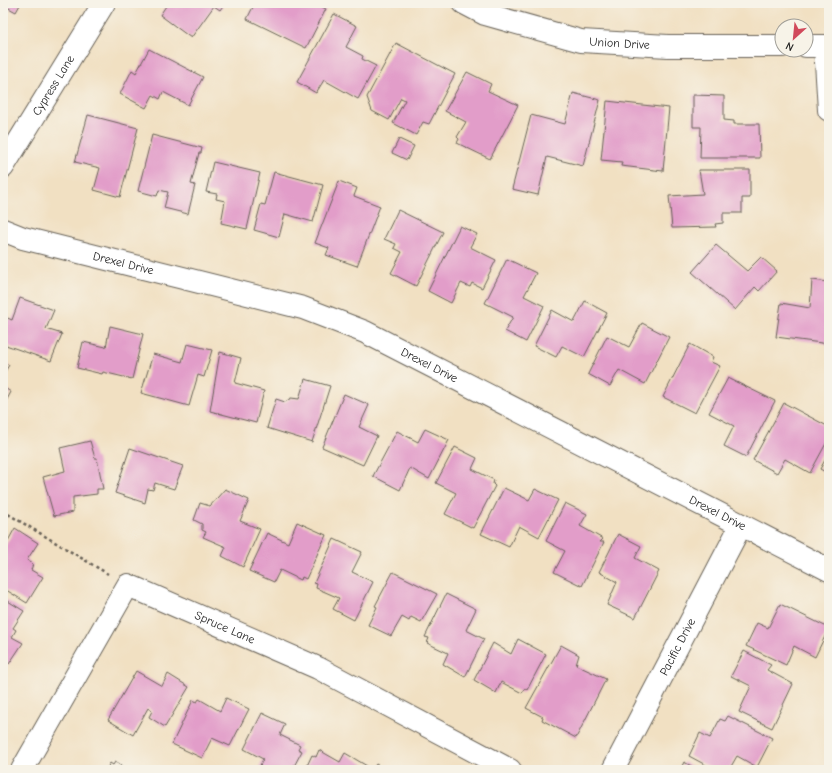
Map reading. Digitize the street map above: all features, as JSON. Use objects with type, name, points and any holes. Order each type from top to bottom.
[{"type":"street","name":"Cypress Lane","points":[[3,167],[104,3]]},
{"type":"street","name":"Union Drive","points":[[464,3],[485,14],[581,41],[668,46],[774,46]]},
{"type":"street","points":[[820,46],[829,110]]},
{"type":"street","name":"Drexel Drive","points":[[3,230],[23,238],[303,308],[365,332],[829,570]]},
{"type":"street","name":"Pacific Drive","points":[[614,770],[741,524]]},
{"type":"street","points":[[22,770],[128,585]]},
{"type":"street","name":"Spruce Lane","points":[[128,585],[318,668],[510,770]]},
{"type":"path","points":[[3,511],[90,564],[128,585]]},
{"type":"building","points":[[3,3],[21,3],[16,12],[3,5]]},
{"type":"building","points":[[168,3],[225,3],[220,10],[214,6],[191,38],[160,15]]},
{"type":"building","points":[[255,3],[314,3],[326,9],[306,48],[247,19]]},
{"type":"building","points":[[334,14],[357,26],[346,47],[363,56],[362,59],[376,66],[358,99],[324,80],[316,93],[297,82]]},
{"type":"building","points":[[396,43],[455,74],[429,124],[423,122],[416,135],[393,123],[405,100],[401,98],[389,120],[372,111],[367,97]]},
{"type":"building","points":[[149,49],[203,77],[188,105],[163,92],[160,99],[153,95],[146,108],[120,94],[132,70],[136,73]]},
{"type":"building","points":[[467,72],[491,84],[488,91],[518,105],[490,159],[457,143],[459,139],[457,137],[466,122],[445,111]]},
{"type":"building","points":[[573,93],[600,100],[583,166],[547,157],[538,195],[512,189],[531,115],[565,124]]},
{"type":"building","points":[[693,95],[724,96],[724,120],[734,121],[734,124],[759,124],[760,158],[700,158],[701,127],[693,127]]},
{"type":"building","points":[[607,101],[669,108],[663,171],[621,166],[622,162],[601,160]]},
{"type":"building","points":[[88,115],[138,128],[120,197],[94,190],[100,168],[75,162]]},
{"type":"building","points":[[152,135],[202,148],[201,153],[199,153],[191,184],[195,185],[188,214],[164,208],[168,192],[159,190],[157,196],[138,191]]},
{"type":"building","points":[[399,139],[414,146],[407,160],[392,153]]},
{"type":"building","points":[[213,162],[260,173],[247,229],[221,223],[225,201],[216,199],[217,194],[206,192]]},
{"type":"building","points":[[699,170],[750,170],[750,198],[742,198],[742,213],[723,213],[723,223],[715,224],[716,227],[672,228],[669,196],[703,194]]},
{"type":"building","points":[[274,172],[323,185],[313,222],[285,214],[279,237],[254,230],[261,204],[265,205]]},
{"type":"building","points":[[339,181],[357,188],[354,196],[380,206],[357,266],[326,255],[329,248],[315,243]]},
{"type":"building","points":[[398,210],[443,232],[416,286],[391,273],[402,252],[394,248],[396,244],[384,239]]},
{"type":"building","points":[[460,226],[477,234],[470,247],[496,260],[482,288],[472,283],[470,287],[461,283],[451,303],[428,291]]},
{"type":"building","points":[[716,245],[747,271],[761,257],[777,271],[759,291],[755,287],[735,310],[692,272]]},
{"type":"building","points":[[507,259],[536,273],[524,296],[544,306],[526,342],[505,331],[513,317],[485,303]]},
{"type":"building","points":[[812,280],[829,282],[829,344],[776,337],[781,303],[810,308]]},
{"type":"building","points":[[20,298],[54,310],[46,329],[62,334],[51,361],[3,344],[3,316],[12,320]]},
{"type":"building","points":[[585,301],[607,313],[584,357],[562,346],[556,357],[534,346],[552,310],[574,322]]},
{"type":"building","points":[[642,323],[669,337],[645,384],[619,370],[610,386],[588,374],[607,336],[629,347]]},
{"type":"building","points":[[110,326],[143,334],[132,379],[77,368],[83,342],[106,347]]},
{"type":"building","points":[[187,344],[212,350],[204,377],[198,375],[189,406],[141,393],[153,354],[182,362]]},
{"type":"building","points":[[690,344],[713,357],[711,362],[720,366],[695,413],[663,397]]},
{"type":"building","points":[[220,352],[241,358],[235,383],[264,391],[256,423],[210,411]]},
{"type":"building","points":[[3,361],[9,365],[3,375]]},
{"type":"building","points":[[728,378],[775,401],[746,457],[724,446],[734,426],[709,413]]},
{"type":"building","points":[[305,379],[330,386],[312,442],[267,428],[276,399],[285,402],[291,398],[299,399]]},
{"type":"building","points":[[3,387],[11,392],[3,407]]},
{"type":"building","points":[[344,394],[369,405],[359,427],[377,436],[363,465],[322,447]]},
{"type":"building","points":[[784,403],[829,427],[829,438],[810,473],[785,459],[777,473],[753,460]]},
{"type":"building","points":[[425,429],[449,440],[429,479],[410,468],[400,490],[373,476],[397,431],[418,442]]},
{"type":"building","points":[[90,441],[95,458],[97,458],[103,489],[97,489],[97,494],[73,497],[73,512],[54,516],[43,477],[65,471],[60,448]]},
{"type":"building","points":[[455,447],[477,458],[472,469],[494,480],[493,484],[495,486],[473,528],[445,514],[456,493],[436,483]]},
{"type":"building","points":[[130,448],[183,466],[174,489],[155,483],[153,490],[148,489],[145,503],[115,493]]},
{"type":"building","points":[[829,453],[829,474],[820,469]]},
{"type":"building","points":[[504,488],[529,500],[535,489],[558,500],[539,537],[519,526],[509,547],[481,534]]},
{"type":"building","points":[[225,489],[249,500],[240,521],[260,529],[243,567],[222,556],[226,547],[203,537],[206,532],[202,530],[202,524],[194,520],[200,503],[210,506]]},
{"type":"building","points":[[565,503],[587,514],[580,526],[603,539],[600,542],[604,542],[582,586],[554,572],[565,551],[546,541]]},
{"type":"building","points":[[297,522],[326,535],[306,579],[302,577],[301,580],[280,570],[274,582],[249,571],[267,533],[288,543]]},
{"type":"building","points":[[15,528],[38,543],[27,560],[33,564],[31,570],[43,577],[27,603],[3,588],[3,550]]},
{"type":"building","points":[[618,534],[641,546],[635,558],[659,571],[635,618],[607,605],[617,582],[599,572]]},
{"type":"building","points":[[334,539],[362,552],[352,572],[373,582],[354,620],[333,609],[339,598],[316,588],[317,584],[314,583]]},
{"type":"building","points":[[393,572],[437,594],[421,622],[411,617],[409,621],[402,617],[391,636],[368,625],[377,607],[375,606]]},
{"type":"building","points":[[446,594],[476,609],[466,630],[484,639],[465,677],[443,664],[448,653],[427,643],[429,638],[425,637]]},
{"type":"building","points":[[3,598],[24,611],[13,628],[16,630],[12,637],[23,643],[9,664],[3,660]]},
{"type":"building","points":[[780,604],[829,628],[815,657],[794,646],[786,665],[746,646],[757,623],[768,628]]},
{"type":"building","points":[[518,639],[546,654],[527,690],[525,689],[522,693],[501,682],[496,693],[474,680],[493,643],[511,654]]},
{"type":"building","points":[[561,645],[579,655],[576,665],[606,679],[576,738],[542,720],[543,717],[526,708]]},
{"type":"building","points":[[744,651],[771,665],[767,670],[793,684],[772,728],[739,712],[751,686],[731,676]]},
{"type":"building","points":[[136,671],[162,686],[168,674],[189,687],[165,727],[149,717],[152,711],[148,708],[133,735],[108,720]]},
{"type":"building","points":[[226,698],[249,709],[230,746],[212,738],[202,758],[172,744],[193,700],[197,702],[199,699],[220,711]]},
{"type":"building","points":[[262,713],[285,724],[280,735],[300,745],[298,749],[302,751],[292,770],[258,770],[263,759],[244,749]]},
{"type":"building","points":[[728,716],[772,738],[757,767],[737,756],[729,770],[715,770],[689,756],[700,733],[710,738],[720,719],[725,721]]},
{"type":"building","points":[[319,750],[340,762],[345,753],[367,766],[365,770],[305,770],[312,755],[316,757]]},
{"type":"building","points":[[115,762],[128,770],[106,770],[110,763],[113,765]]},
{"type":"building","points":[[684,762],[699,770],[680,770]]},
{"type":"building","points":[[376,764],[386,770],[372,770]]}]
